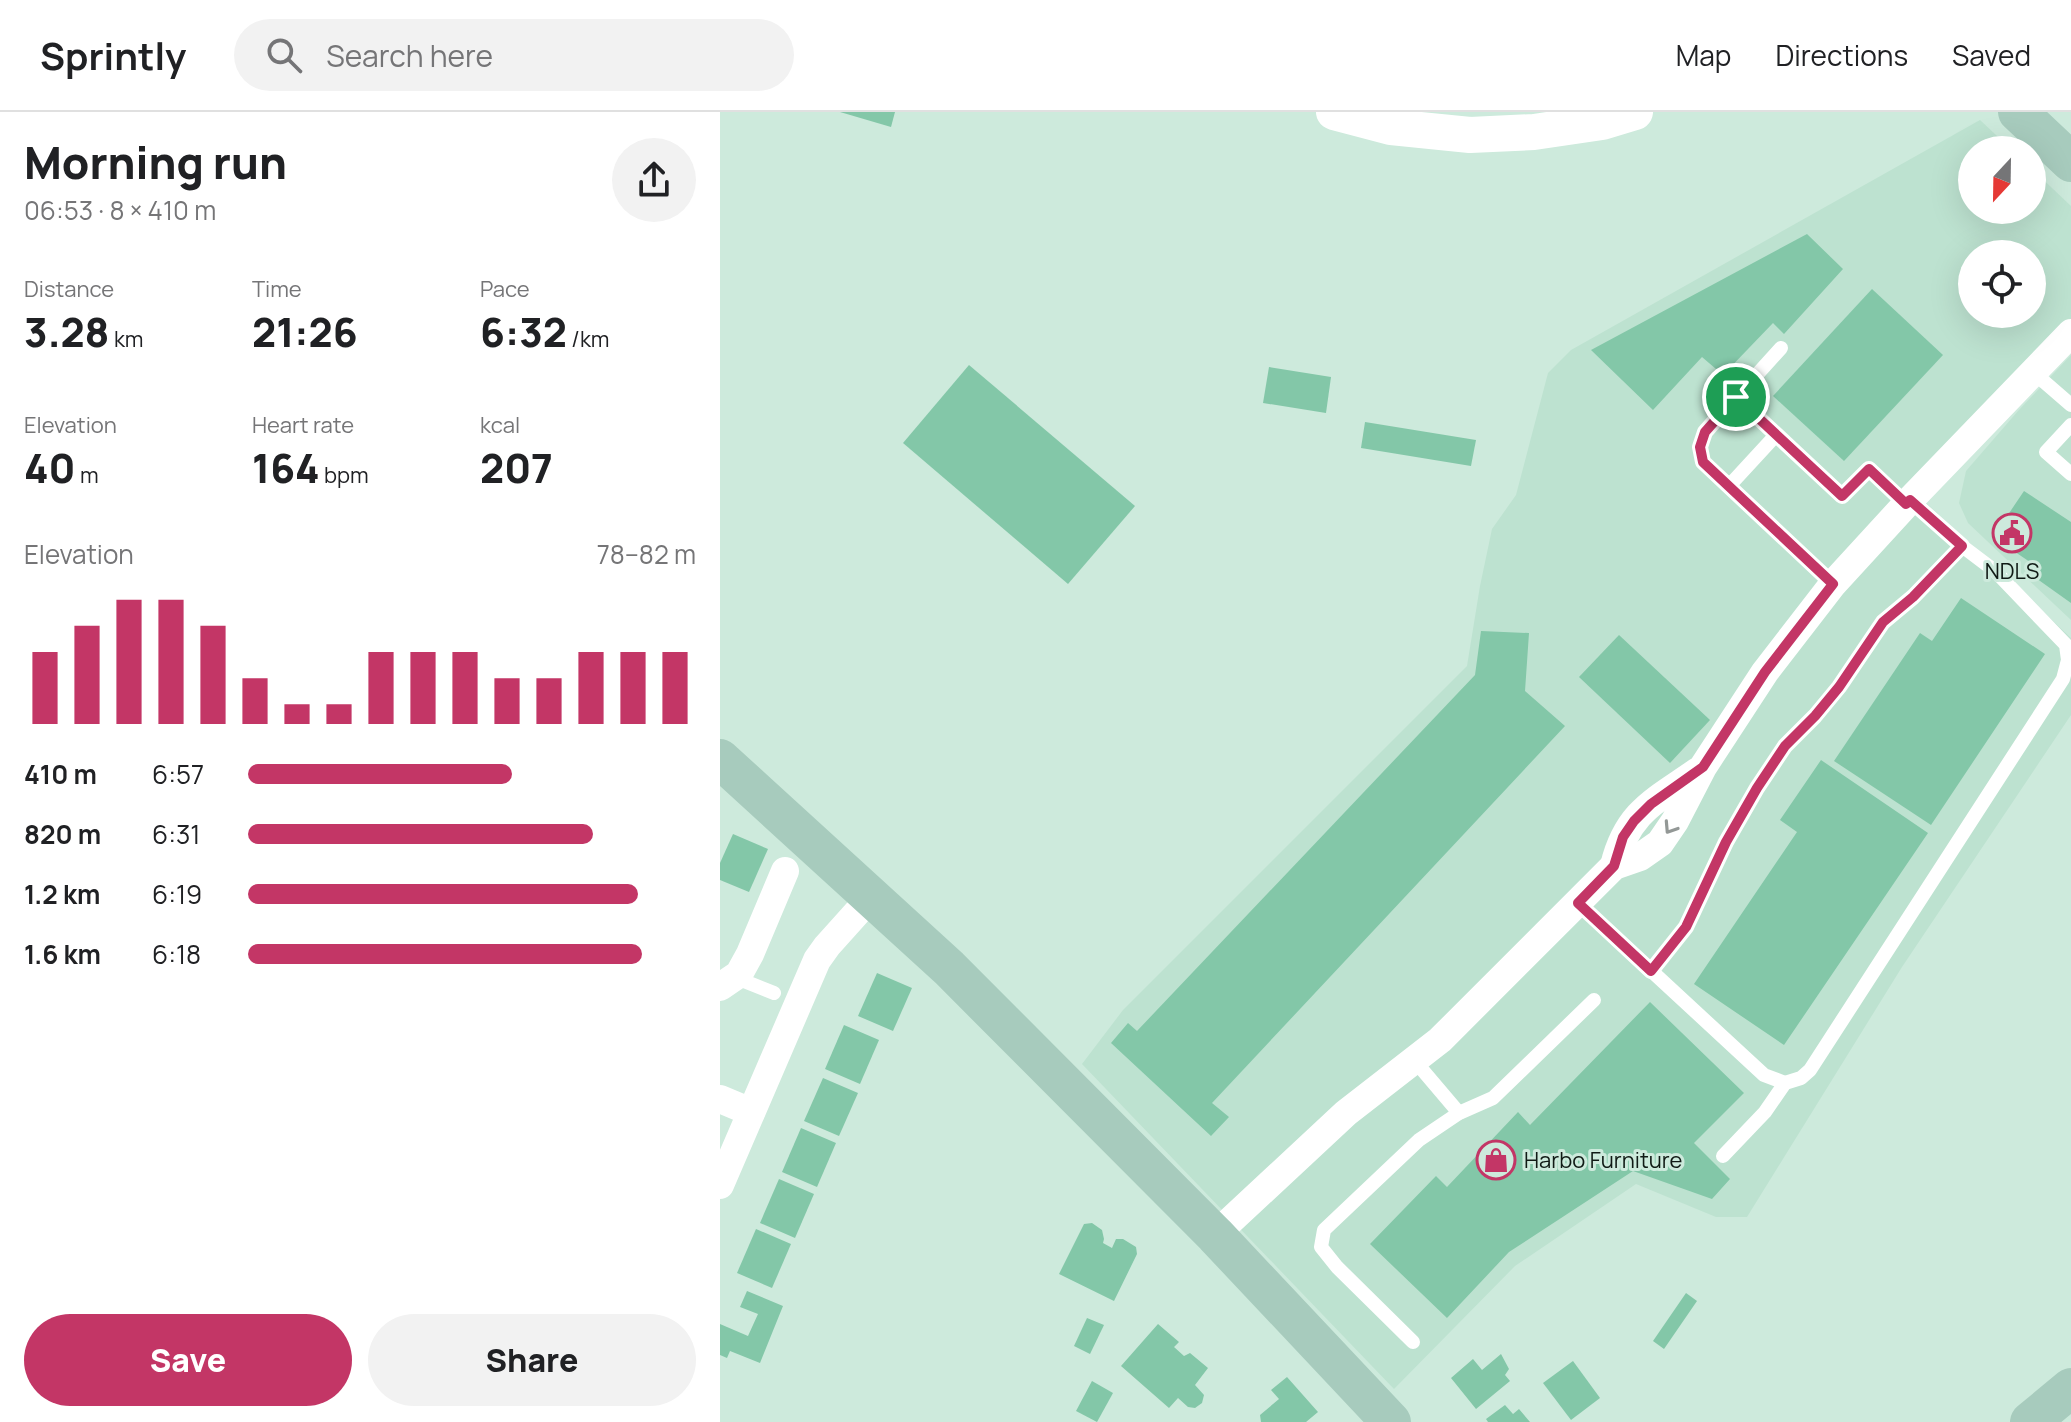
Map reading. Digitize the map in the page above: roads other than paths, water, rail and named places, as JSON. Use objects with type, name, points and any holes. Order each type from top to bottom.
[{"type":"main road","points":[[2018,112],[2071,162]]},
{"type":"main road","points":[[720,759],[949,968],[1215,1235],[1391,1422]]},
{"type":"main road","points":[[2030,1422],[2071,1388]]},
{"type":"street","points":[[1334,112],[1391,127],[1470,123],[1547,130],[1602,122],[1635,112]]},
{"type":"street","points":[[1215,1235],[1346,1113],[1440,1040],[1614,866],[1640,857],[1660,843],[1703,767],[1765,672],[1833,584],[2071,333]]},
{"type":"street","points":[[727,982],[739,974],[750,954],[785,871]]},
{"type":"street","points":[[720,1185],[817,960],[871,897]]},
{"type":"street","points":[[720,1099],[751,1112]]},
{"type":"lane","points":[[1781,348],[1705,432],[1700,447],[1703,462],[1833,584]]},
{"type":"lane","points":[[2033,372],[2071,405]]},
{"type":"lane","points":[[1723,1156],[1765,1112],[1785,1083],[1801,1078],[1810,1070],[2063,679],[2068,660],[2066,645],[1995,571],[1869,469],[1842,496],[1736,397]]},
{"type":"lane","points":[[2071,425],[2046,452],[2071,474]]},
{"type":"lane","points":[[1729,486],[1776,435]]},
{"type":"lane","points":[[1651,971],[1686,927],[1726,842],[1785,746],[1839,687],[1883,622],[1913,597],[1962,546]]},
{"type":"lane","points":[[1578,903],[1764,1075],[1785,1083]]},
{"type":"lane","points":[[727,982],[774,993]]},
{"type":"lane","points":[[1413,1342],[1337,1267],[1321,1247],[1324,1230],[1419,1140],[1459,1113],[1493,1098],[1594,1000]]},
{"type":"lane","points":[[1414,1060],[1459,1113]]},
{"type":"place","name":"NDLS","points":[[2012,533]]},
{"type":"place","name":"Harbo Furniture","points":[[1496,1160]]}]
